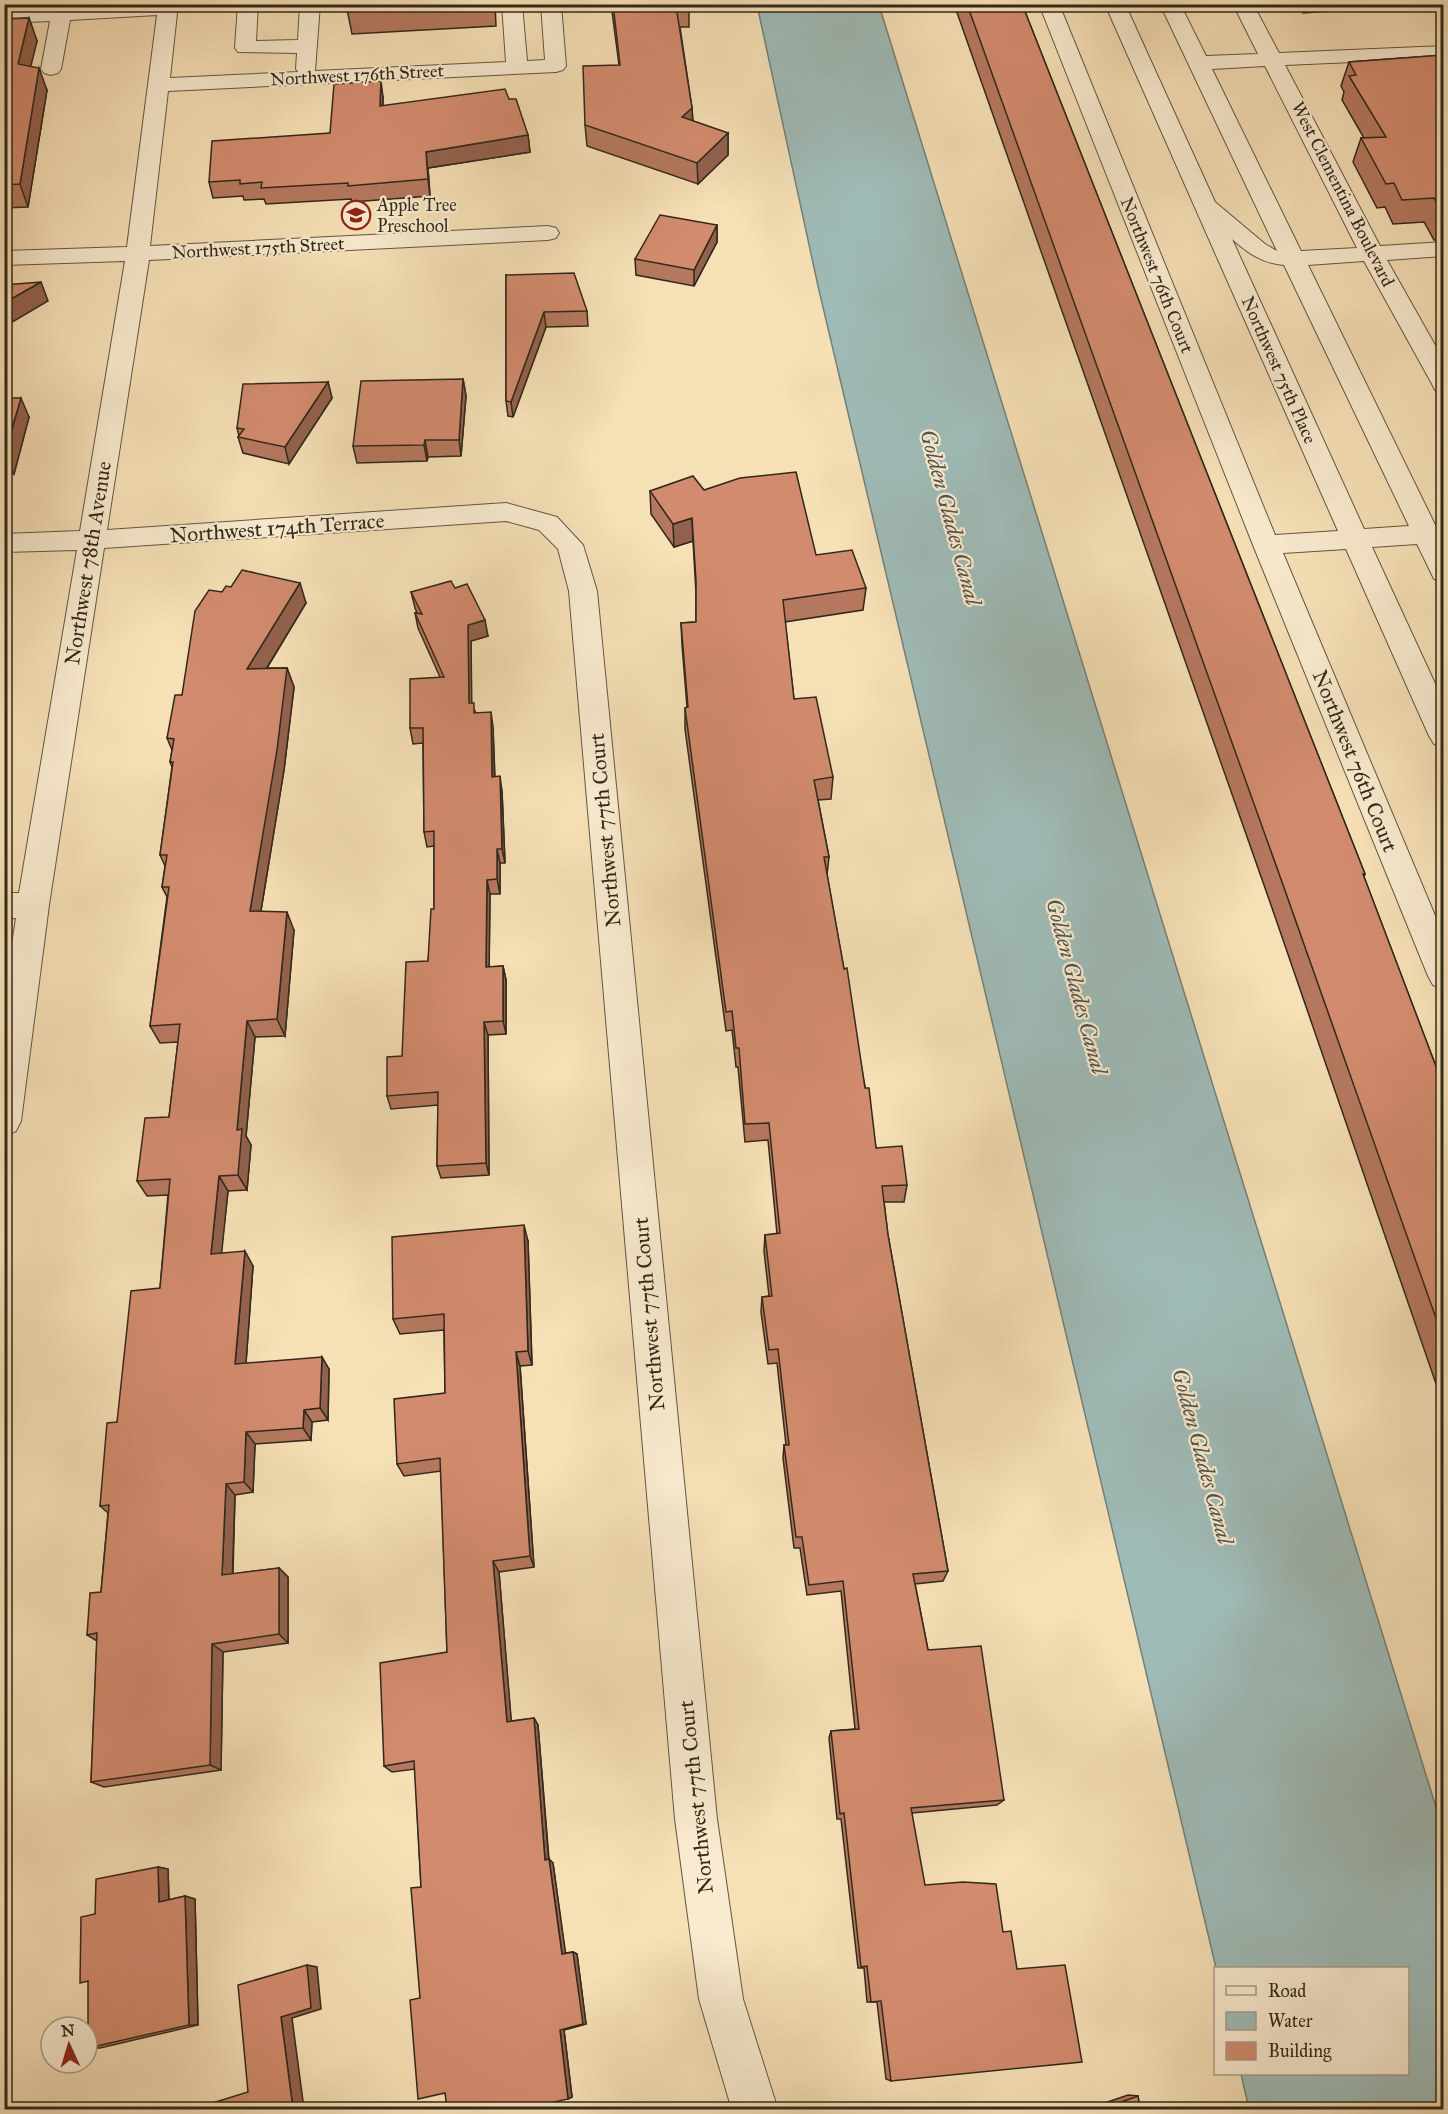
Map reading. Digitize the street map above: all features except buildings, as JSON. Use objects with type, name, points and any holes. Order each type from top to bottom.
[{"type":"street","points":[[248,4],[245,48],[308,46]]},
{"type":"street","points":[[305,78],[310,4]]},
{"type":"street","points":[[512,4],[517,68]]},
{"type":"street","name":"Northwest 176th Street","points":[[158,85],[556,66],[551,4]]},
{"type":"street","name":"Northwest 76th Court","points":[[1049,4],[1266,545],[1443,976]]},
{"type":"street","name":"Northwest 75th Place","points":[[1115,4],[1443,736]]},
{"type":"street","points":[[1170,4],[1443,572]]},
{"type":"street","name":"West Clementina Boulevard","points":[[1243,4],[1372,254],[1443,384]]},
{"type":"street","points":[[4,17],[62,9],[168,6]]},
{"type":"street","name":"Northwest 78th Avenue","points":[[4,1121],[19,905],[91,540],[138,254],[168,6]]},
{"type":"street","points":[[51,69],[62,9]]},
{"type":"street","points":[[1198,63],[1443,52]]},
{"type":"street","points":[[1203,200],[1257,249],[1272,257],[1293,259],[1443,249]]},
{"type":"street","name":"Northwest 175th Street","points":[[4,258],[138,254],[548,233]]},
{"type":"street","name":"Northwest 174th Terrace","points":[[4,543],[91,540],[506,512],[548,523]]},
{"type":"street","name":"Northwest 77th Court","points":[[548,523],[570,544],[584,591],[696,1819],[721,1999],[754,2109]]},
{"type":"street","points":[[1266,545],[1425,534]]},
{"type":"water","name":"Golden Glades Canal","points":[[757,5],[879,5],[1443,1830],[1443,2109],[1249,2109],[1241,2075],[1409,2075],[1409,1967],[1216,1967],[818,286]]},
{"type":"place","name":"Apple Tree Preschool","points":[[356,215]]}]
